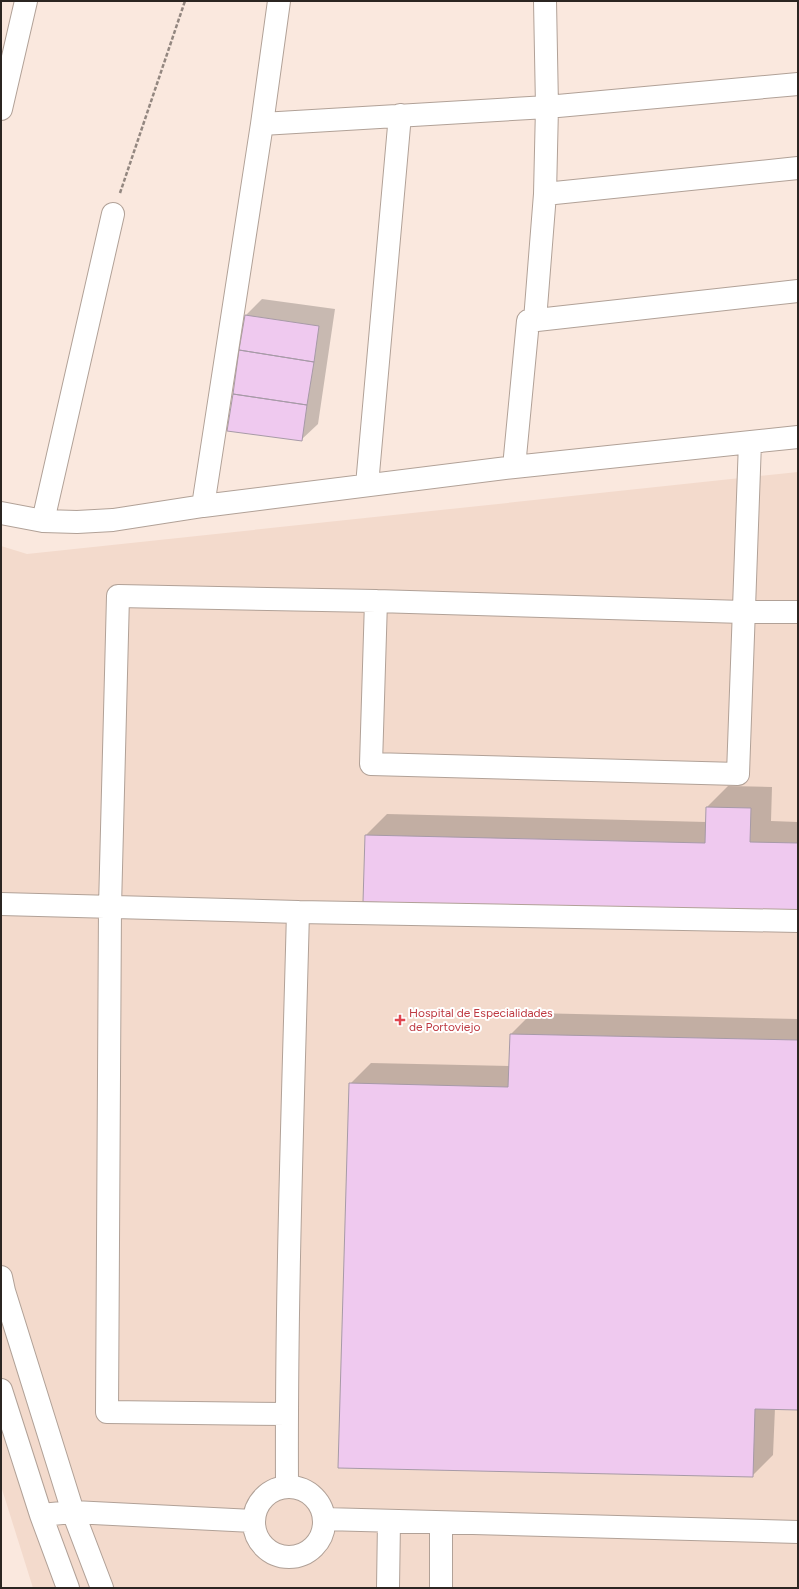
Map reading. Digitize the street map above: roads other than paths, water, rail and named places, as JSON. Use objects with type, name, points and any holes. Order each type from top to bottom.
[{"type":"street","points":[[1,109],[26,1]]},
{"type":"street","points":[[535,320],[545,194],[548,107],[545,1]]},
{"type":"street","points":[[203,506],[281,2]]},
{"type":"street","points":[[262,124],[548,107],[798,84]]},
{"type":"street","points":[[367,485],[400,115]]},
{"type":"street","points":[[545,194],[798,168]]},
{"type":"street","points":[[43,521],[113,214]]},
{"type":"street","points":[[514,467],[528,321],[798,291]]},
{"type":"street","points":[[1,513],[43,521],[77,522],[112,520],[203,506],[514,467],[798,437]]},
{"type":"street","points":[[376,601],[371,764],[738,774],[750,442]]},
{"type":"street","points":[[287,1414],[107,1412],[110,907],[118,596],[376,601],[743,612],[798,612]]},
{"type":"street","points":[[1,904],[298,912],[798,921]]},
{"type":"street","points":[[287,1486],[292,1147],[298,912]]},
{"type":"street","points":[[1,1277],[4,1291],[74,1512],[102,1588]]},
{"type":"street","points":[[1,1390],[41,1514],[68,1588]]},
{"type":"street","points":[[287,1486],[308,1492],[316,1499],[322,1509],[324,1519],[323,1530],[318,1541],[310,1549],[300,1555],[289,1557],[278,1556],[268,1550],[260,1542],[254,1532],[253,1521],[255,1510],[260,1501],[267,1493],[277,1488],[287,1486]]},
{"type":"street","points":[[41,1514],[74,1512],[253,1521]]},
{"type":"street","points":[[324,1519],[798,1532]]},
{"type":"street","points":[[388,1588],[389,1521]]},
{"type":"street","points":[[440,1588],[441,1523]]},
{"type":"place","name":"Hospital de Especialidades de Portoviejo","points":[[400,1020]]}]
